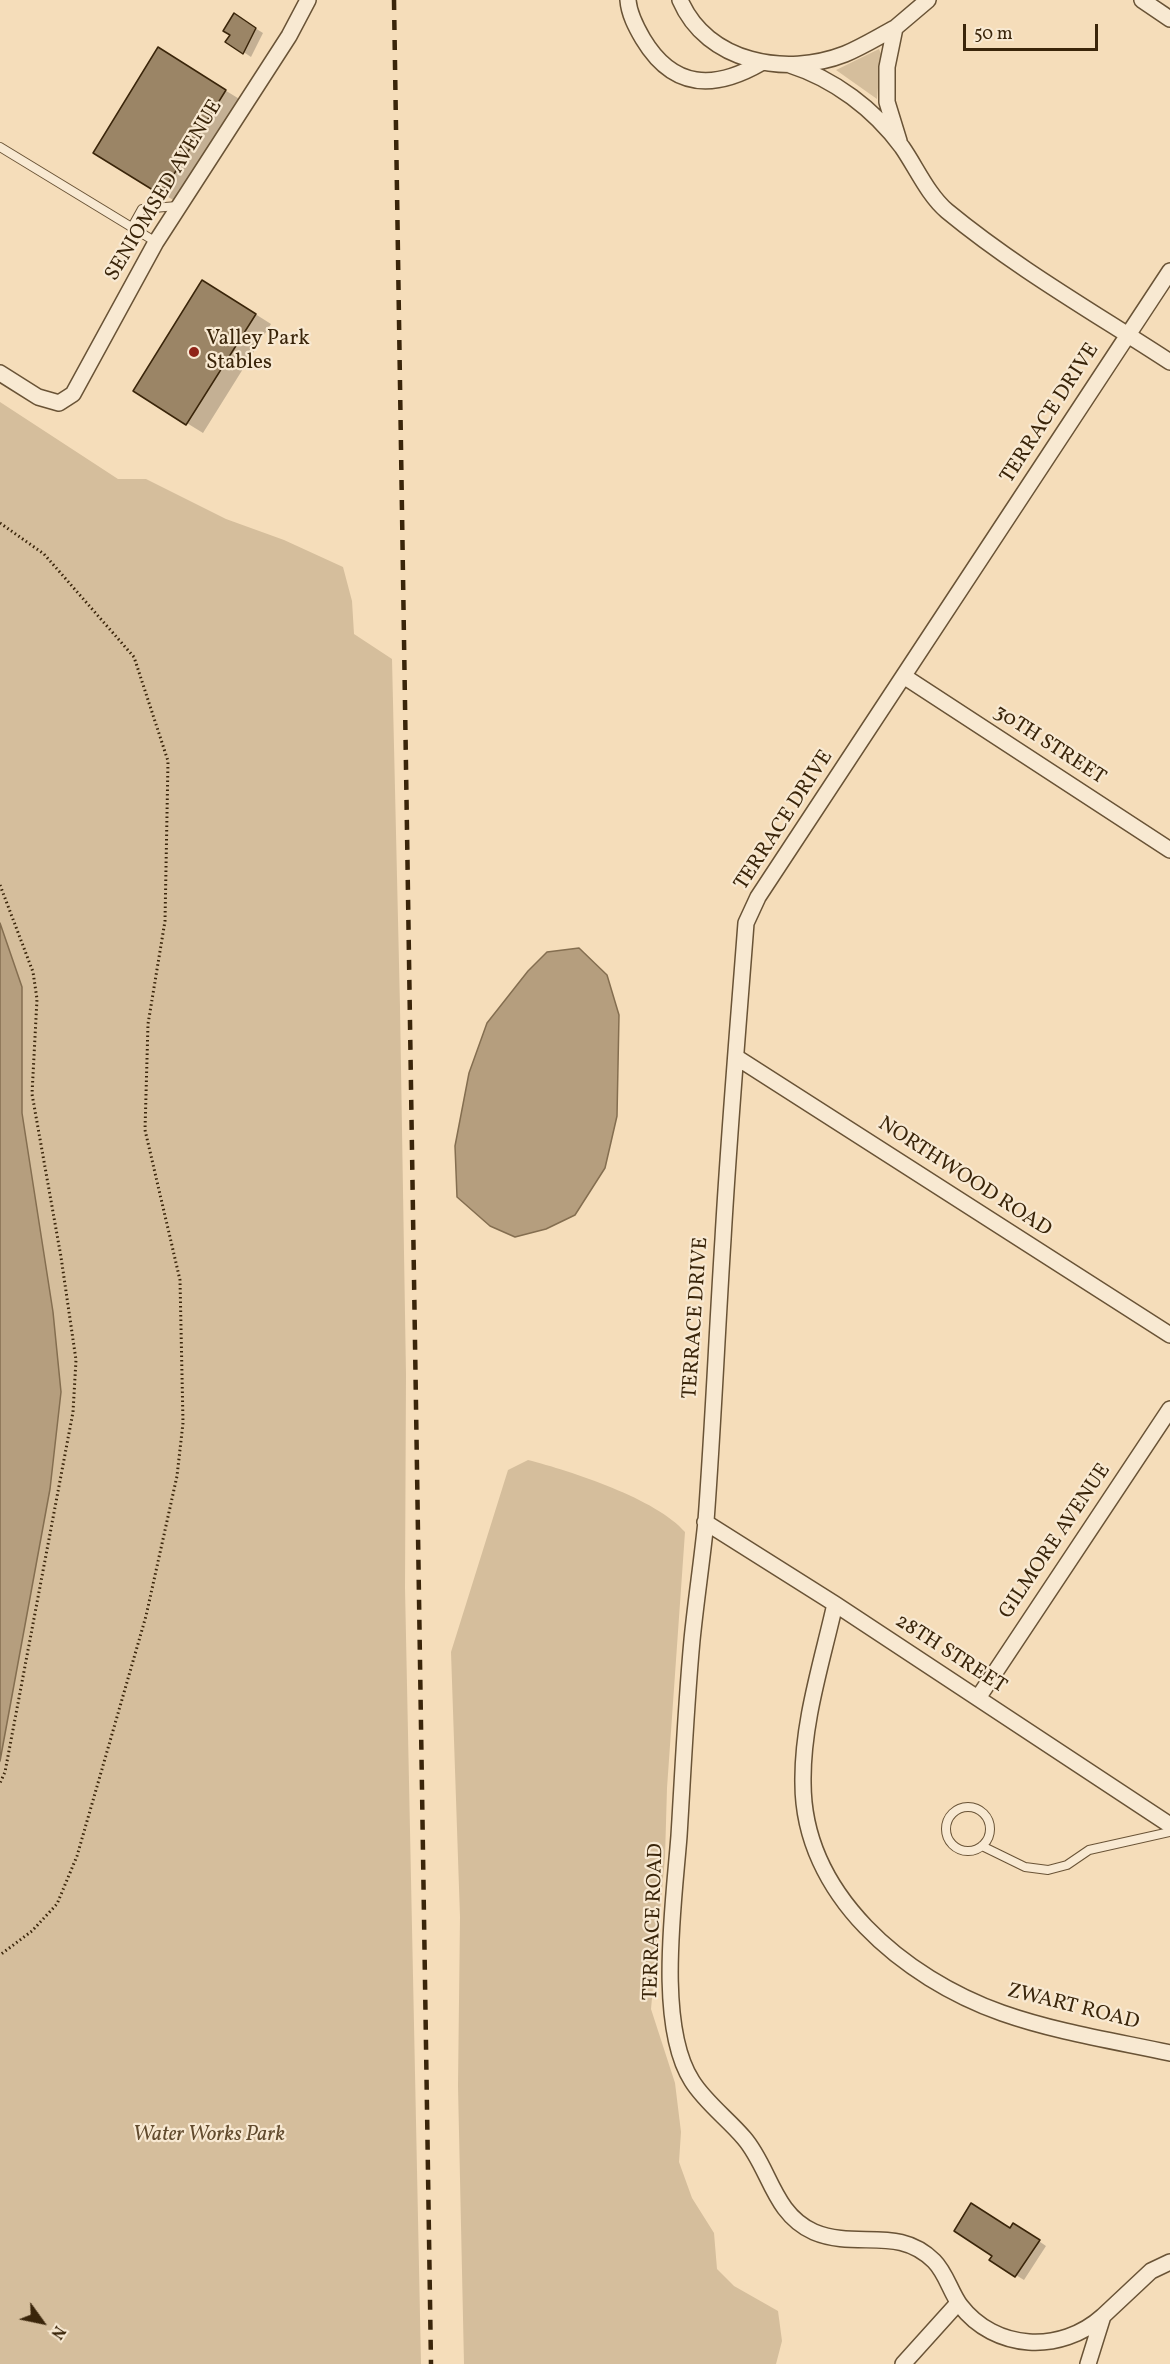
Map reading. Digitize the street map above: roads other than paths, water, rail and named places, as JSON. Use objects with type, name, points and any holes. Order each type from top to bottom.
[{"type":"street","name":"SENIOMSED AVENUE","points":[[0,373],[38,397],[59,403],[73,394],[177,206],[289,36],[308,0]]},
{"type":"street","points":[[628,0],[638,30],[650,51],[660,62],[678,75],[707,82],[728,79],[761,63]]},
{"type":"street","points":[[680,0],[691,19],[716,44],[761,63],[789,65],[813,73],[837,87],[874,116],[901,146],[944,209],[1020,267],[1170,362]]},
{"type":"street","points":[[789,65],[844,54],[895,28],[928,0]]},
{"type":"street","points":[[1142,0],[1170,19]]},
{"type":"street","points":[[895,28],[886,67],[887,102],[901,146]]},
{"type":"street","name":"TERRACE DRIVE","points":[[705,1522],[746,923],[758,897],[905,677],[1170,271]]},
{"type":"street","name":"30TH STREET","points":[[905,677],[1170,850]]},
{"type":"street","name":"NORTHWOOD ROAD","points":[[736,1057],[1170,1335]]},
{"type":"street","name":"GILMORE AVENUE","points":[[978,1698],[1170,1408]]},
{"type":"street","name":"28TH STREET","points":[[705,1522],[835,1604],[1170,1825]]},
{"type":"street","name":"TERRACE ROAD","points":[[705,1522],[692,1643],[671,1954],[674,2031],[678,2053],[692,2083],[746,2140],[775,2196],[792,2218],[808,2229],[834,2239],[854,2241],[890,2238],[916,2246],[938,2264],[958,2303],[976,2322],[991,2333],[1026,2343],[1057,2341],[1076,2335],[1103,2316],[1151,2271],[1170,2262]]},
{"type":"street","name":"ZWART ROAD","points":[[835,1604],[806,1737],[803,1783],[805,1806],[816,1851],[837,1893],[866,1929],[889,1949],[961,1995],[1000,2012],[1041,2025],[1170,2053]]},
{"type":"street","points":[[903,2364],[958,2303]]},
{"type":"street","points":[[1088,2364],[1103,2316]]},
{"type":"lane","points":[[0,147],[156,242]]},
{"type":"lane","points":[[132,227],[142,209],[177,206]]},
{"type":"lane","points":[[982,1846],[990,1829],[985,1815],[971,1808],[953,1813],[946,1830],[953,1845],[967,1851],[982,1846],[1025,1867],[1048,1869],[1067,1865],[1089,1850],[1170,1832]]},
{"type":"railway","points":[[394,0],[431,2364]]},
{"type":"place","name":"Valley Park Stables","points":[[194,352]]},
{"type":"park label","name":"Water Works Park","points":[[209,2136]]}]
